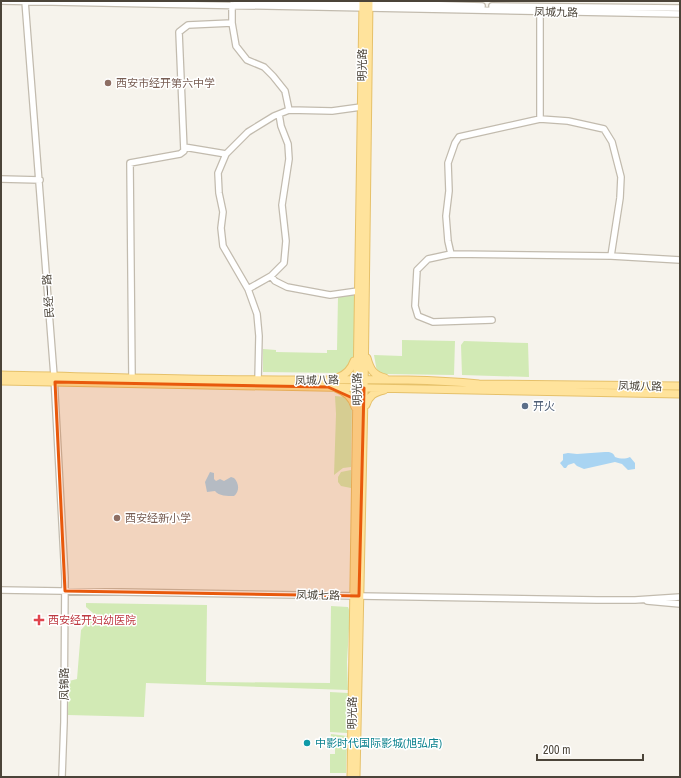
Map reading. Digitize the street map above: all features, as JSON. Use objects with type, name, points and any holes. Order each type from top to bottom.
[{"type":"main road","name":"明光路","points":[[361,379],[356,372],[361,107],[366,4]]},
{"type":"main road","name":"明光路","points":[[351,777],[361,379],[365,351],[366,4]]},
{"type":"main road","points":[[328,383],[348,372],[352,367],[357,351]]},
{"type":"main road","points":[[365,351],[368,364],[373,372],[379,376],[395,380]]},
{"type":"main road","name":"凤城八路","points":[[1,375],[55,379],[328,383],[361,379],[452,381],[479,384],[680,386]]},
{"type":"main road","name":"凤城八路","points":[[1,381],[132,378],[258,380],[328,383],[361,388],[680,394]]},
{"type":"main road","points":[[328,383],[348,395],[360,413],[371,395],[378,391],[396,388]]},
{"type":"main road","name":"明光路","points":[[356,596],[356,777]]},
{"type":"street","name":"凤城九路","points":[[1,1],[680,8]]},
{"type":"street","name":"民经一路","points":[[25,1],[55,379],[65,591]]},
{"type":"street","points":[[234,3],[232,23],[236,46],[247,60],[264,67],[273,76],[285,91],[289,110]]},
{"type":"street","name":"凤城九路","points":[[366,4],[540,11],[680,14]]},
{"type":"street","points":[[540,11],[540,119]]},
{"type":"street","points":[[132,378],[130,163],[184,152],[179,32],[188,25],[232,23]]},
{"type":"street","points":[[258,380],[260,336],[257,314],[248,289],[223,246],[221,228],[223,212],[219,193],[218,173],[226,154],[248,132],[279,114],[289,110],[332,111],[361,107]]},
{"type":"street","points":[[248,289],[271,276],[284,263],[286,241],[282,205],[290,159],[288,144],[281,126],[279,114]]},
{"type":"street","points":[[451,254],[448,241],[446,216],[449,191],[448,162],[455,143],[460,137],[540,119],[568,121],[604,129],[612,142],[621,177],[620,198],[611,256]]},
{"type":"street","points":[[184,147],[226,154]]},
{"type":"street","points":[[1,179],[40,180]]},
{"type":"street","points":[[492,320],[433,322],[418,316],[415,306],[417,270],[428,259],[451,254],[611,256],[680,260]]},
{"type":"street","points":[[271,276],[275,281],[287,286],[330,295],[358,291]]},
{"type":"street","name":"凤城七路","points":[[1,590],[634,600],[680,604]]},
{"type":"street","name":"凤锦路","points":[[62,777],[65,591]]},
{"type":"street","name":"凤城七路","points":[[634,600],[680,597]]},
{"type":"highlighted area","points":[[55,382],[328,387],[357,400],[357,388],[364,388],[359,596],[65,591]]},
{"type":"green space","points":[[356,294],[354,364],[340,373],[263,372],[263,349],[276,350],[276,352],[327,353],[327,350],[337,350],[338,296]]},
{"type":"green space","points":[[402,340],[455,341],[454,375],[384,374],[377,372],[374,355],[402,356]]},
{"type":"green space","points":[[464,341],[528,343],[529,377],[462,375],[461,345]]},
{"type":"green space","points":[[335,396],[346,397],[352,404],[351,467],[343,468],[334,475],[336,414]]},
{"type":"green space","points":[[351,470],[351,488],[341,486],[338,482],[338,477],[341,472]]},
{"type":"green space","points":[[86,603],[207,605],[206,682],[330,683],[331,606],[348,607],[350,612],[347,662],[348,690],[146,683],[144,717],[68,715],[69,681],[77,679],[81,630],[93,617],[93,613],[86,607]]},
{"type":"green space","points":[[330,692],[348,693],[347,733],[330,732]]},
{"type":"green space","points":[[331,734],[347,736],[346,773],[330,773],[330,754],[335,754],[335,744],[330,744]]},
{"type":"water","points":[[611,453],[615,457],[619,458],[630,457],[635,463],[635,469],[628,470],[622,464],[615,462],[584,469],[574,463],[564,468],[560,463],[563,460],[563,454]]},
{"type":"water","points":[[210,472],[214,473],[214,479],[216,481],[220,479],[224,481],[231,477],[234,478],[238,487],[236,494],[234,496],[229,496],[221,495],[215,491],[207,492],[205,482]]},
{"type":"place","name":"西安市经开第六中学","points":[[108,83]]},
{"type":"place","name":"开火","points":[[525,406]]},
{"type":"place","name":"西安经新小学","points":[[117,518]]},
{"type":"place","name":"西安经开妇幼医院","points":[[39,620]]},
{"type":"place","name":"中影时代国际影城(旭弘店)","points":[[307,743]]}]
